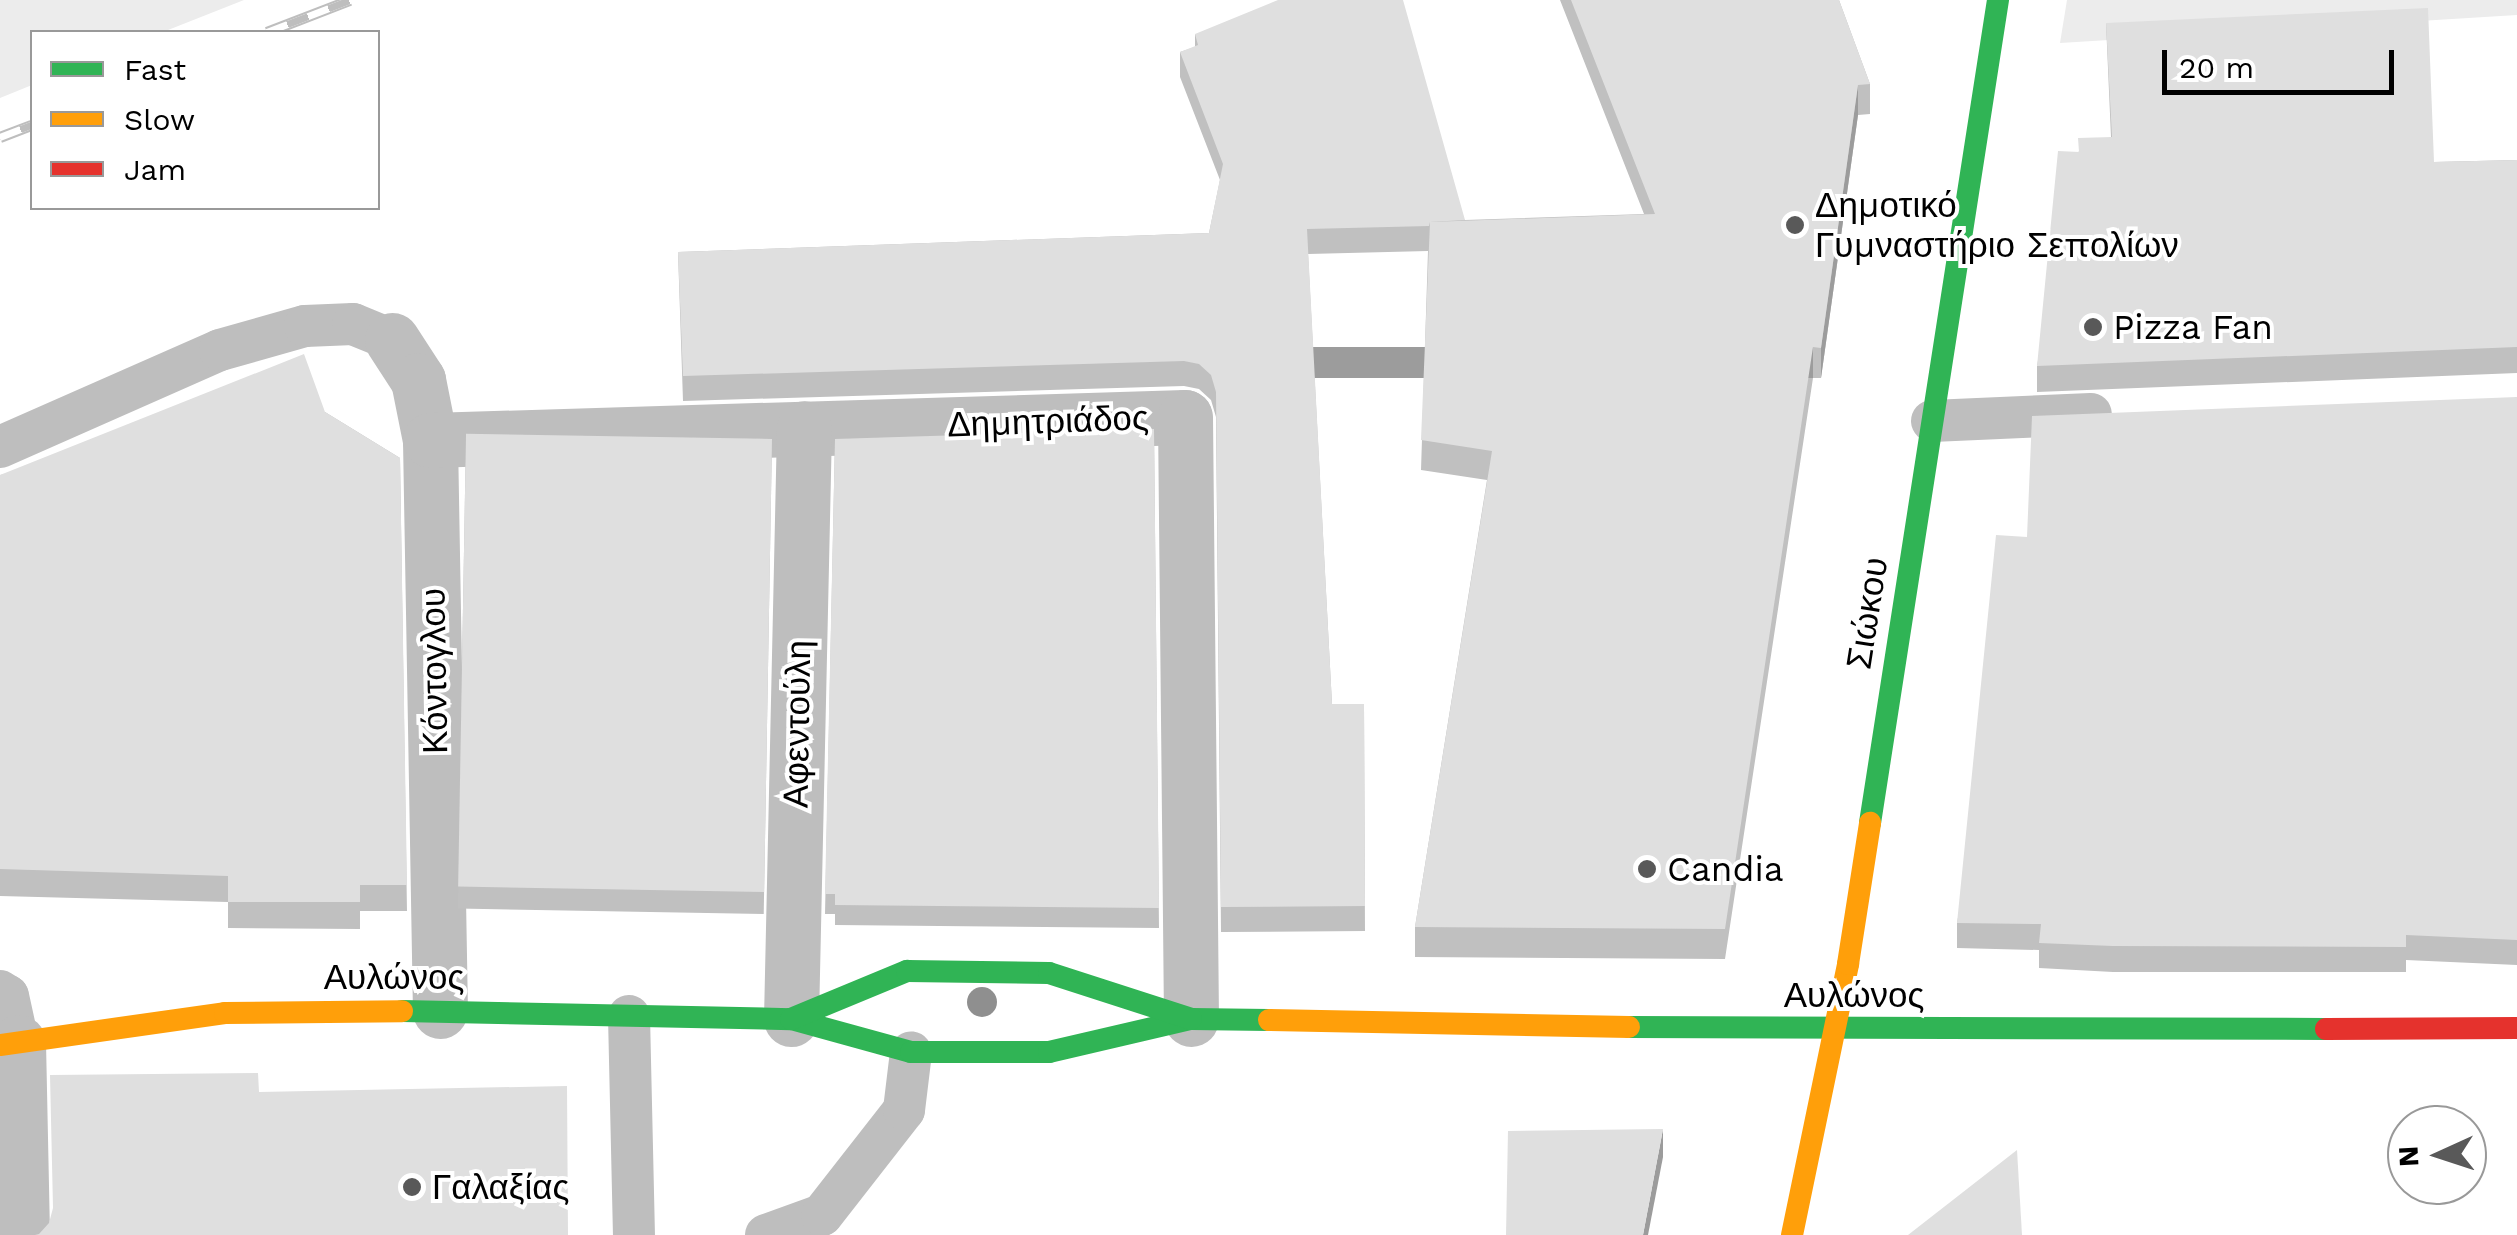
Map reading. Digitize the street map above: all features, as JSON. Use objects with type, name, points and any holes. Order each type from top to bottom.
[{"type":"street","name":"Σιώκου","points":[[1792,1235],[1835,1031],[1998,0]]},
{"type":"street","name":"Κόντογλου","points":[[392,340],[418,380],[430,440],[440,1011]]},
{"type":"street","name":"Δημητριάδος","points":[[430,440],[1185,417],[1191,1019]]},
{"type":"street","name":"Αφεντούλη","points":[[791,1019],[804,428]]},
{"type":"street","name":"Αυλώνος","points":[[791,1019],[907,972],[1049,973],[1191,1019]]},
{"type":"street","name":"Αυλώνος","points":[[9,1044],[225,1013],[440,1011],[791,1019],[911,1052],[1049,1052],[1191,1019],[1835,1031],[2517,1028]]},
{"type":"street","points":[[9,1044],[22,1235]]},
{"type":"lane","points":[[0,447],[220,350],[305,326],[353,324],[392,340]]},
{"type":"lane","points":[[1932,421],[2127,413]]},
{"type":"lane","points":[[0,991],[8,996],[9,1044]]},
{"type":"lane","points":[[629,1016],[634,1235]]},
{"type":"lane","points":[[766,1235],[822,1215],[904,1110],[911,1052]]},
{"type":"shaded area","points":[[0,0],[244,0],[168,30],[30,30],[30,86],[0,98]]},
{"type":"shaded area","points":[[2067,0],[2517,0],[2517,15],[2060,43]]},
{"type":"building","points":[[1278,0],[1403,0],[1465,220],[1430,222],[1429,226],[1307,229],[1332,704],[1364,704],[1365,906],[1221,907],[1216,392],[1211,375],[1199,364],[1184,361],[683,376],[678,252],[1209,233],[1223,164],[1180,52],[1198,45],[1195,34]]},
{"type":"building","points":[[1571,0],[1839,0],[1870,84],[1858,85],[1821,348],[1813,347],[1725,929],[1415,927],[1492,451],[1421,440],[1430,222],[1655,214]]},
{"type":"building","points":[[2428,8],[2434,162],[2517,160],[2517,347],[2037,366],[2058,151],[2079,152],[2078,138],[2112,137],[2106,23]]},
{"type":"building","points":[[304,354],[325,412],[400,458],[407,885],[360,885],[360,902],[228,902],[228,876],[0,869],[0,475]]},
{"type":"building","points":[[2517,397],[2517,940],[2406,935],[2406,947],[2113,946],[2039,943],[2041,924],[1957,923],[1996,535],[2027,537],[2032,416]]},
{"type":"building","points":[[1154,429],[1159,908],[835,905],[835,894],[825,894],[835,439]]},
{"type":"building","points":[[466,434],[772,439],[764,892],[458,887]]},
{"type":"building","points":[[258,1073],[259,1092],[567,1086],[568,1235],[35,1235],[49,1223],[53,1208],[50,1075]]},
{"type":"building","points":[[1663,1129],[1643,1235],[1506,1235],[1508,1131]]},
{"type":"building","points":[[2017,1150],[2022,1235],[1908,1235]]},
{"type":"railway","points":[[272,30],[350,0]]},
{"type":"railway","points":[[0,137],[30,126]]},
{"type":"traffic: fast","points":[[1870,823],[1998,0]]},
{"type":"traffic: fast","points":[[791,1019],[907,971],[1049,973],[1191,1019]]},
{"type":"traffic: fast","points":[[402,1011],[791,1019],[911,1052],[1049,1052],[1191,1019],[1269,1020]]},
{"type":"traffic: fast","points":[[1629,1027],[2326,1029]]},
{"type":"traffic: slow","points":[[1792,1235],[1848,964],[1870,823]]},
{"type":"traffic: slow","points":[[0,1045],[225,1013],[402,1011]]},
{"type":"traffic: slow","points":[[1269,1020],[1629,1027]]},
{"type":"traffic: jam","points":[[2326,1029],[2517,1028]]},
{"type":"place","name":"Δημοτικό Γυμναστήριο Σεπολίων","points":[[1795,225]]},
{"type":"place","name":"Pizza Fan","points":[[2093,327]]},
{"type":"place","name":"Candia","points":[[1647,869]]},
{"type":"place","name":"Γαλαξίας","points":[[412,1187]]}]
